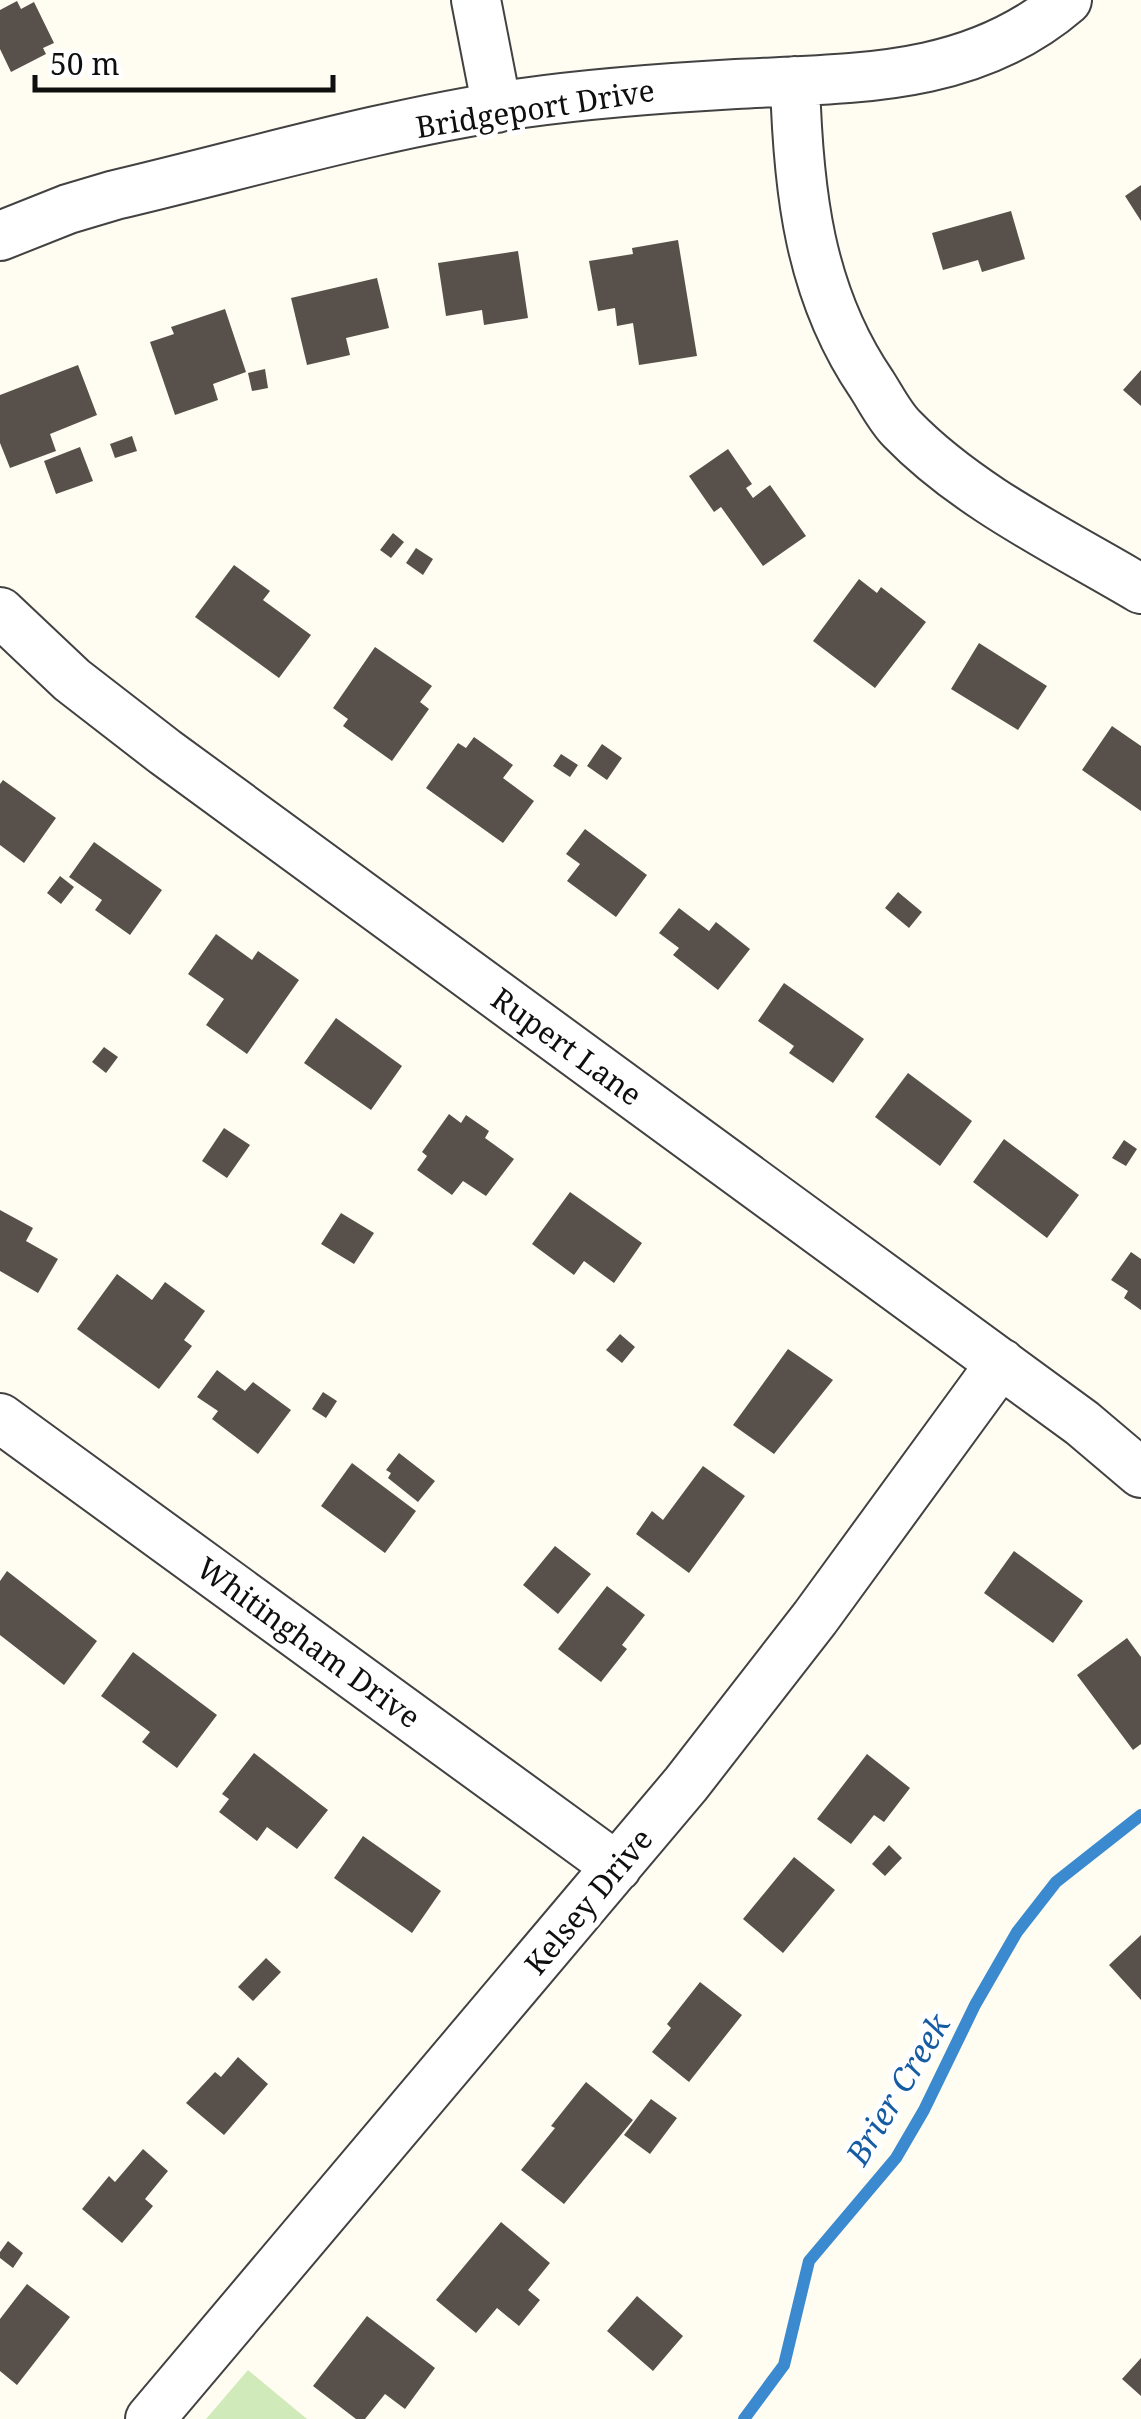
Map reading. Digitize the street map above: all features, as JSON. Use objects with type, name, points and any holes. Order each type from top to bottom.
[{"type":"street","points":[[476,0],[497,108]]},
{"type":"street","name":"Bridgeport Drive","points":[[0,236],[115,195],[497,108],[664,88],[899,75],[956,60],[1021,34],[1067,0]]},
{"type":"street","points":[[795,81],[796,152],[809,242],[820,281],[856,362],[900,427],[951,472],[992,500],[1141,589]]},
{"type":"street","name":"Rupert Lane","points":[[0,612],[72,680],[166,752],[1082,1423],[1141,1473]]},
{"type":"street","name":"Kelsey Drive","points":[[150,2419],[686,1784],[1001,1364]]},
{"type":"street","name":"Whitingham Drive","points":[[0,1418],[616,1867]]},
{"type":"green space","points":[[248,2370],[307,2419],[206,2419]]},
{"type":"building","points":[[17,1],[21,9],[34,2],[54,43],[43,48],[46,54],[11,72],[0,49],[0,10]]},
{"type":"building","points":[[1141,185],[1141,221],[1125,196]]},
{"type":"building","points":[[1011,211],[1025,259],[982,272],[978,260],[943,270],[932,233]]},
{"type":"building","points":[[678,240],[697,356],[639,365],[633,323],[617,326],[615,308],[598,311],[589,261],[633,254],[632,248]]},
{"type":"building","points":[[518,251],[528,318],[484,325],[482,310],[446,316],[438,263]]},
{"type":"building","points":[[377,278],[389,328],[346,338],[350,355],[307,365],[291,298]]},
{"type":"building","points":[[225,309],[246,372],[213,384],[218,400],[175,415],[150,342],[174,334],[171,327]]},
{"type":"building","points":[[78,365],[97,415],[50,434],[56,451],[10,468],[0,443],[0,395]]},
{"type":"building","points":[[265,369],[268,388],[252,391],[248,373]]},
{"type":"building","points":[[1141,370],[1141,406],[1123,390]]},
{"type":"building","points":[[132,436],[137,451],[115,458],[110,444]]},
{"type":"building","points":[[80,447],[93,481],[56,494],[44,461]]},
{"type":"building","points":[[728,449],[752,484],[746,488],[753,498],[770,485],[806,536],[763,566],[721,507],[714,512],[689,476]]},
{"type":"building","points":[[393,533],[404,542],[391,558],[380,550]]},
{"type":"building","points":[[416,548],[433,559],[423,575],[406,563]]},
{"type":"building","points":[[234,565],[270,591],[263,600],[311,635],[279,678],[195,617]]},
{"type":"building","points":[[859,579],[877,593],[881,587],[926,622],[875,688],[813,641]]},
{"type":"building","points":[[979,643],[1047,686],[1018,730],[951,689]]},
{"type":"building","points":[[375,647],[432,686],[420,702],[429,709],[392,761],[343,726],[348,719],[333,708]]},
{"type":"building","points":[[1112,726],[1141,746],[1141,811],[1082,770]]},
{"type":"building","points":[[474,737],[513,765],[503,778],[534,801],[503,843],[426,788],[458,743],[466,748]]},
{"type":"building","points":[[602,744],[622,758],[607,780],[587,766]]},
{"type":"building","points":[[561,754],[578,765],[570,777],[553,766]]},
{"type":"building","points":[[3,780],[56,818],[24,863],[0,845]]},
{"type":"building","points":[[585,829],[647,875],[616,917],[567,881],[580,864],[566,854]]},
{"type":"building","points":[[94,842],[162,890],[130,935],[95,910],[102,900],[69,877]]},
{"type":"building","points":[[60,876],[74,887],[61,904],[47,893]]},
{"type":"building","points":[[898,892],[922,912],[909,928],[885,908]]},
{"type":"building","points":[[679,908],[709,931],[716,922],[750,949],[718,990],[673,955],[679,948],[659,933]]},
{"type":"building","points":[[216,934],[252,960],[258,951],[299,980],[247,1054],[206,1025],[224,999],[188,974]]},
{"type":"building","points":[[784,983],[864,1039],[833,1083],[789,1053],[794,1046],[758,1021]]},
{"type":"building","points":[[336,1018],[402,1066],[371,1110],[304,1063]]},
{"type":"building","points":[[104,1047],[118,1057],[106,1073],[92,1062]]},
{"type":"building","points":[[908,1073],[972,1121],[940,1166],[875,1117]]},
{"type":"building","points":[[449,1114],[461,1123],[466,1115],[489,1131],[485,1138],[514,1159],[486,1196],[463,1181],[452,1195],[417,1170],[427,1156],[422,1152]]},
{"type":"building","points":[[224,1128],[250,1145],[227,1178],[202,1161]]},
{"type":"building","points":[[1004,1139],[1079,1195],[1047,1238],[973,1182]]},
{"type":"building","points":[[1124,1140],[1137,1149],[1126,1166],[1112,1158]]},
{"type":"building","points":[[570,1192],[642,1243],[614,1283],[584,1261],[574,1275],[532,1244]]},
{"type":"building","points":[[0,1210],[33,1228],[26,1241],[58,1259],[38,1293],[0,1271]]},
{"type":"building","points":[[341,1213],[374,1233],[354,1264],[321,1244]]},
{"type":"building","points":[[1131,1252],[1141,1259],[1141,1310],[1124,1298],[1128,1291],[1111,1280]]},
{"type":"building","points":[[117,1274],[152,1300],[165,1282],[205,1311],[184,1340],[192,1346],[159,1389],[77,1329]]},
{"type":"building","points":[[620,1334],[635,1347],[622,1363],[606,1350]]},
{"type":"building","points":[[788,1349],[833,1380],[774,1454],[733,1425]]},
{"type":"building","points":[[217,1370],[245,1391],[253,1382],[291,1410],[258,1454],[212,1419],[218,1411],[197,1397]]},
{"type":"building","points":[[323,1392],[337,1401],[326,1418],[312,1409]]},
{"type":"building","points":[[399,1453],[435,1481],[418,1502],[388,1478],[391,1473],[386,1470]]},
{"type":"building","points":[[352,1463],[416,1511],[385,1553],[321,1506]]},
{"type":"building","points":[[703,1466],[745,1496],[689,1573],[636,1534],[652,1511],[663,1520]]},
{"type":"building","points":[[555,1546],[591,1574],[558,1614],[523,1585]]},
{"type":"building","points":[[1014,1551],[1083,1601],[1053,1643],[984,1593]]},
{"type":"building","points":[[7,1571],[97,1641],[64,1685],[0,1635],[0,1581]]},
{"type":"building","points":[[607,1586],[645,1615],[622,1645],[627,1649],[601,1682],[558,1649]]},
{"type":"building","points":[[1127,1638],[1141,1657],[1141,1744],[1133,1750],[1077,1675]]},
{"type":"building","points":[[133,1652],[217,1715],[177,1768],[142,1742],[150,1732],[101,1696]]},
{"type":"building","points":[[254,1753],[328,1810],[297,1849],[267,1827],[257,1841],[219,1812],[229,1799],[222,1794]]},
{"type":"building","points":[[867,1754],[910,1788],[884,1822],[874,1815],[851,1844],[817,1819]]},
{"type":"building","points":[[363,1836],[441,1891],[412,1933],[334,1878]]},
{"type":"building","points":[[889,1845],[902,1858],[885,1876],[872,1864]]},
{"type":"building","points":[[794,1857],[835,1890],[783,1953],[743,1919]]},
{"type":"building","points":[[1141,1935],[1141,2000],[1109,1965]]},
{"type":"building","points":[[266,1958],[281,1972],[253,2001],[238,1987]]},
{"type":"building","points":[[700,1982],[742,2015],[689,2082],[652,2052],[671,2028],[667,2024]]},
{"type":"building","points":[[238,2057],[268,2084],[224,2135],[186,2103],[215,2072],[221,2077]]},
{"type":"building","points":[[586,2082],[633,2120],[564,2204],[521,2170]]},
{"type":"building","points":[[651,2099],[677,2118],[650,2154],[624,2135]]},
{"type":"building","points":[[143,2149],[168,2171],[145,2199],[153,2206],[122,2243],[82,2209],[109,2176],[115,2182]]},
{"type":"building","points":[[501,2222],[550,2263],[528,2290],[540,2300],[519,2326],[497,2308],[476,2333],[436,2300]]},
{"type":"building","points":[[8,2241],[23,2253],[13,2268],[0,2258]]},
{"type":"building","points":[[27,2284],[70,2317],[17,2385],[0,2371],[0,2319]]},
{"type":"building","points":[[637,2296],[683,2336],[653,2371],[607,2331]]},
{"type":"building","points":[[367,2316],[435,2368],[405,2409],[385,2394],[365,2419],[356,2419],[313,2386]]},
{"type":"building","points":[[1141,2358],[1141,2396],[1122,2379]]},
{"type":"waterway","name":"Brier Creek","points":[[744,2419],[784,2365],[809,2261],[896,2158],[1017,1932],[1056,1882],[1141,1815]]}]
